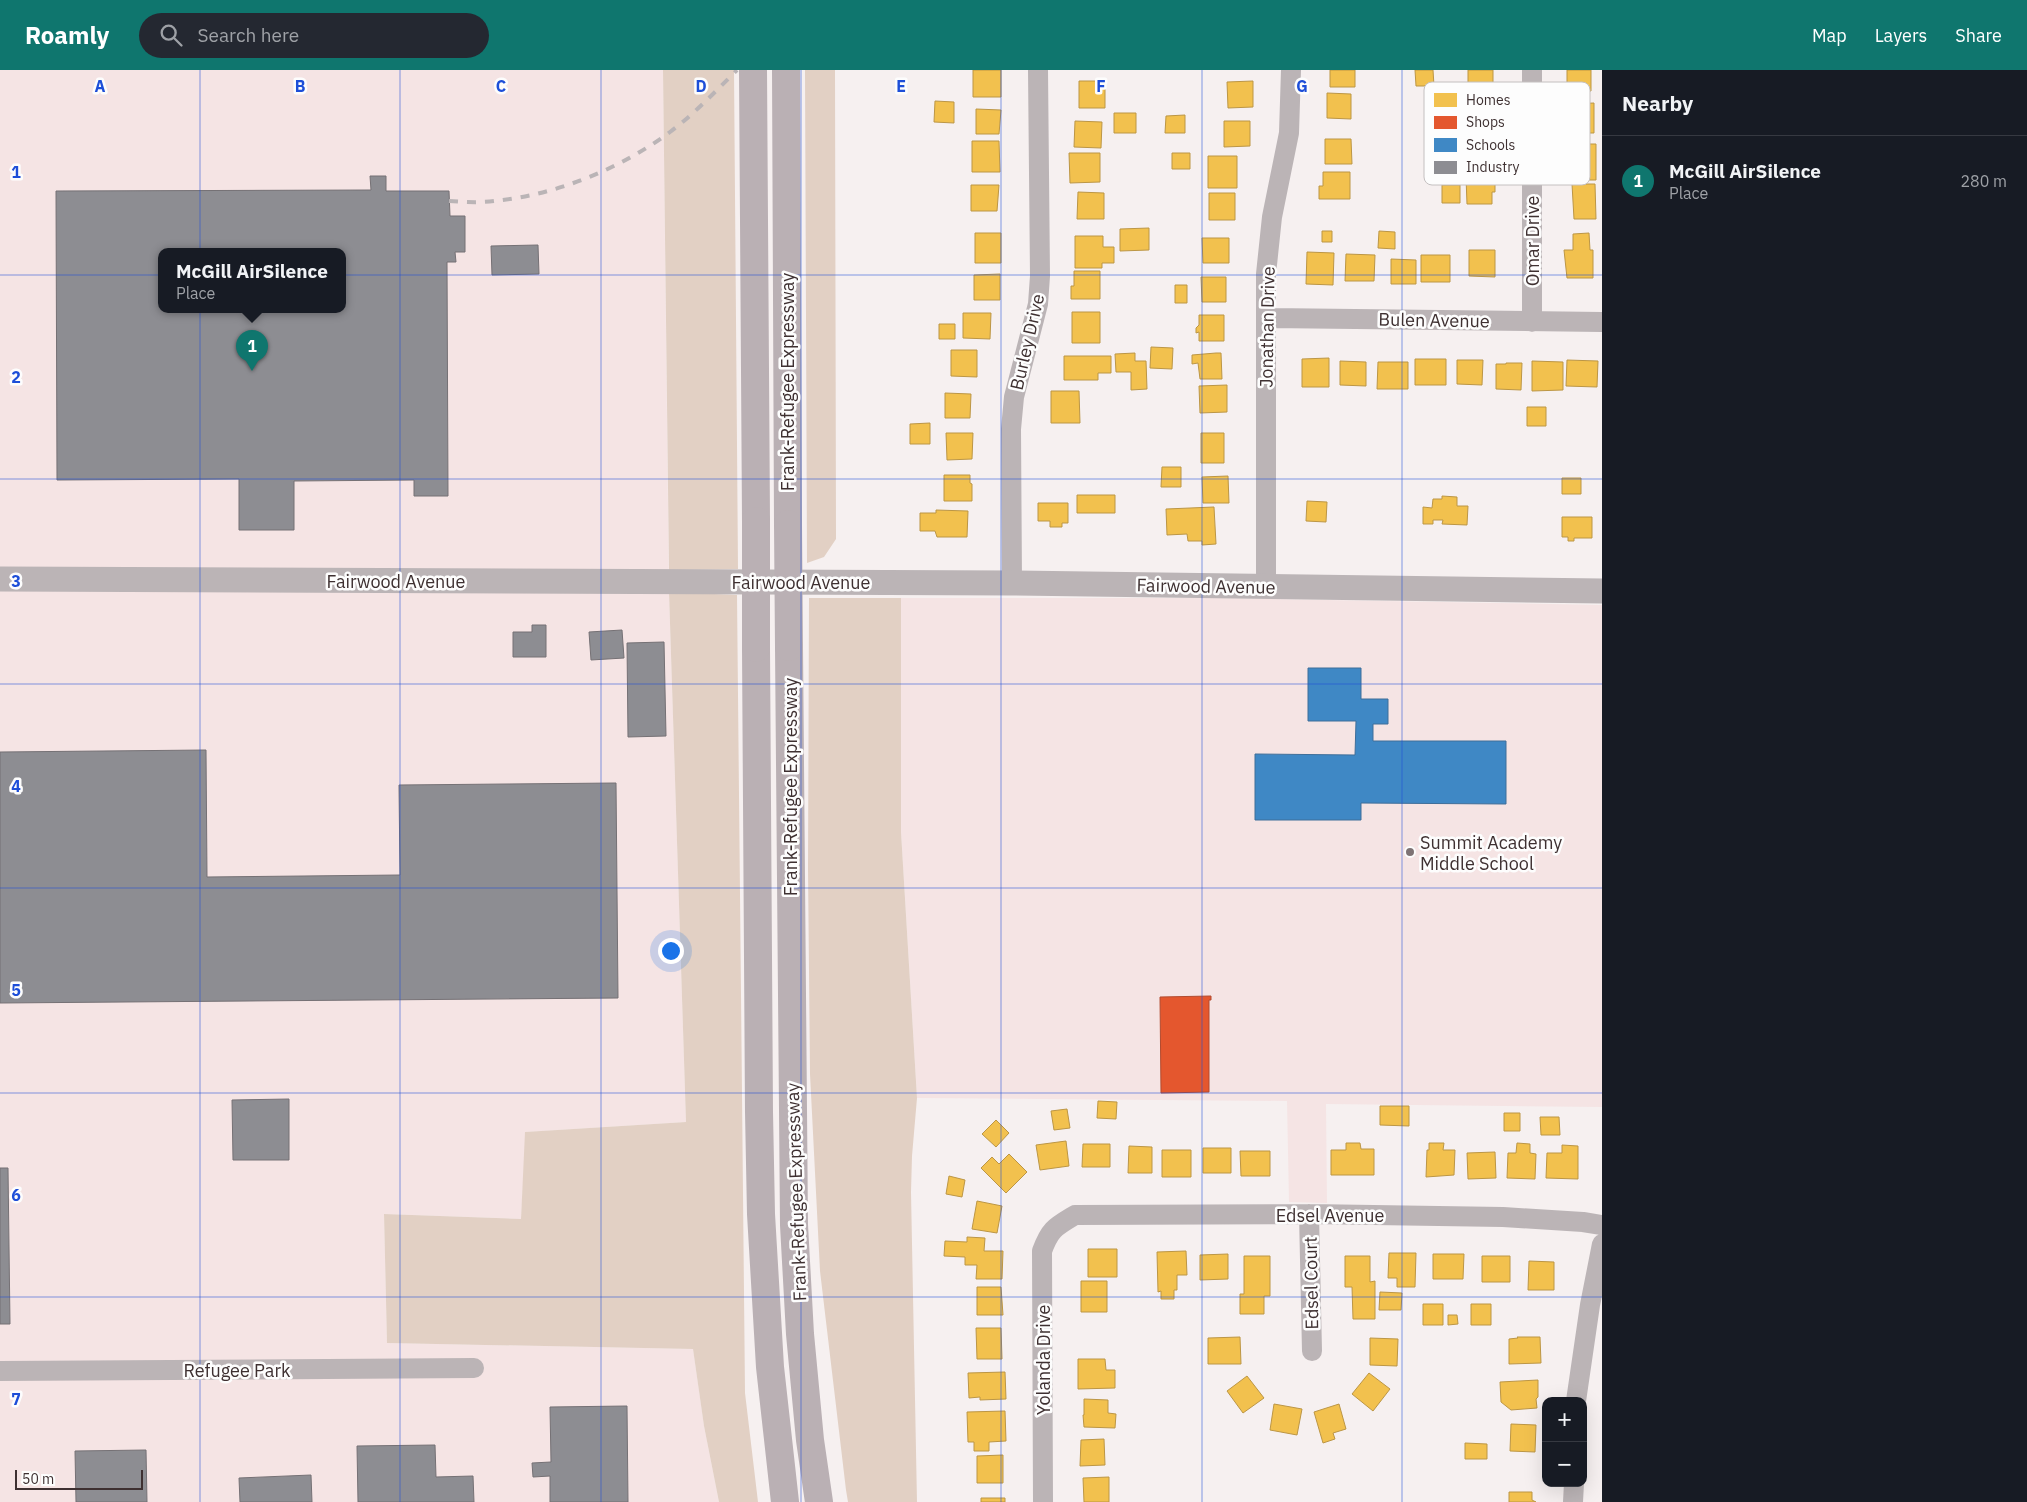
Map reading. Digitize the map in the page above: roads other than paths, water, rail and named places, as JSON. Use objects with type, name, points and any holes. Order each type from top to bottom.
[{"type":"highway","name":"Frank-Refugee Expressway","points":[[753,70],[758,1112],[768,1347],[785,1502]]},
{"type":"highway","name":"Frank-Refugee Expressway","points":[[786,78],[794,1225],[800,1334],[808,1421],[820,1502]]},
{"type":"street","name":"Burley Drive","points":[[1012,583],[1011,428],[1014,397],[1036,313],[1040,276],[1038,70]]},
{"type":"street","name":"Jonathan Drive","points":[[1266,587],[1266,274],[1272,217],[1289,133],[1291,70]]},
{"type":"street","name":"Omar Drive","points":[[1532,185],[1532,322]]},
{"type":"street","name":"Bulen Avenue","points":[[1266,318],[1602,322]]},
{"type":"street","name":"Fairwood Avenue","points":[[0,579],[1012,583],[1602,591]]},
{"type":"street","name":"Edsel Avenue","points":[[1060,1224],[1074,1215],[1091,1214],[1309,1214],[1503,1217],[1602,1225]]},
{"type":"street","name":"Edsel Court","points":[[1309,1214],[1312,1351]]},
{"type":"street","name":"Yolanda Drive","points":[[1043,1502],[1042,1251],[1048,1235],[1060,1224]]},
{"type":"street","points":[[1577,1397],[1590,1305],[1602,1244]]},
{"type":"street","name":"Refugee Park","points":[[0,1371],[474,1368]]},
{"type":"street","points":[[1573,1502],[1574,1487]]},
{"type":"railway","points":[[449,201],[483,202],[517,198],[564,186],[609,169],[670,132],[696,110],[737,70]]},
{"type":"place","name":"McGill AirSilence","points":[[252,371]]},
{"type":"place","name":"Summit Academy Middle School","points":[[1410,852]]}]
